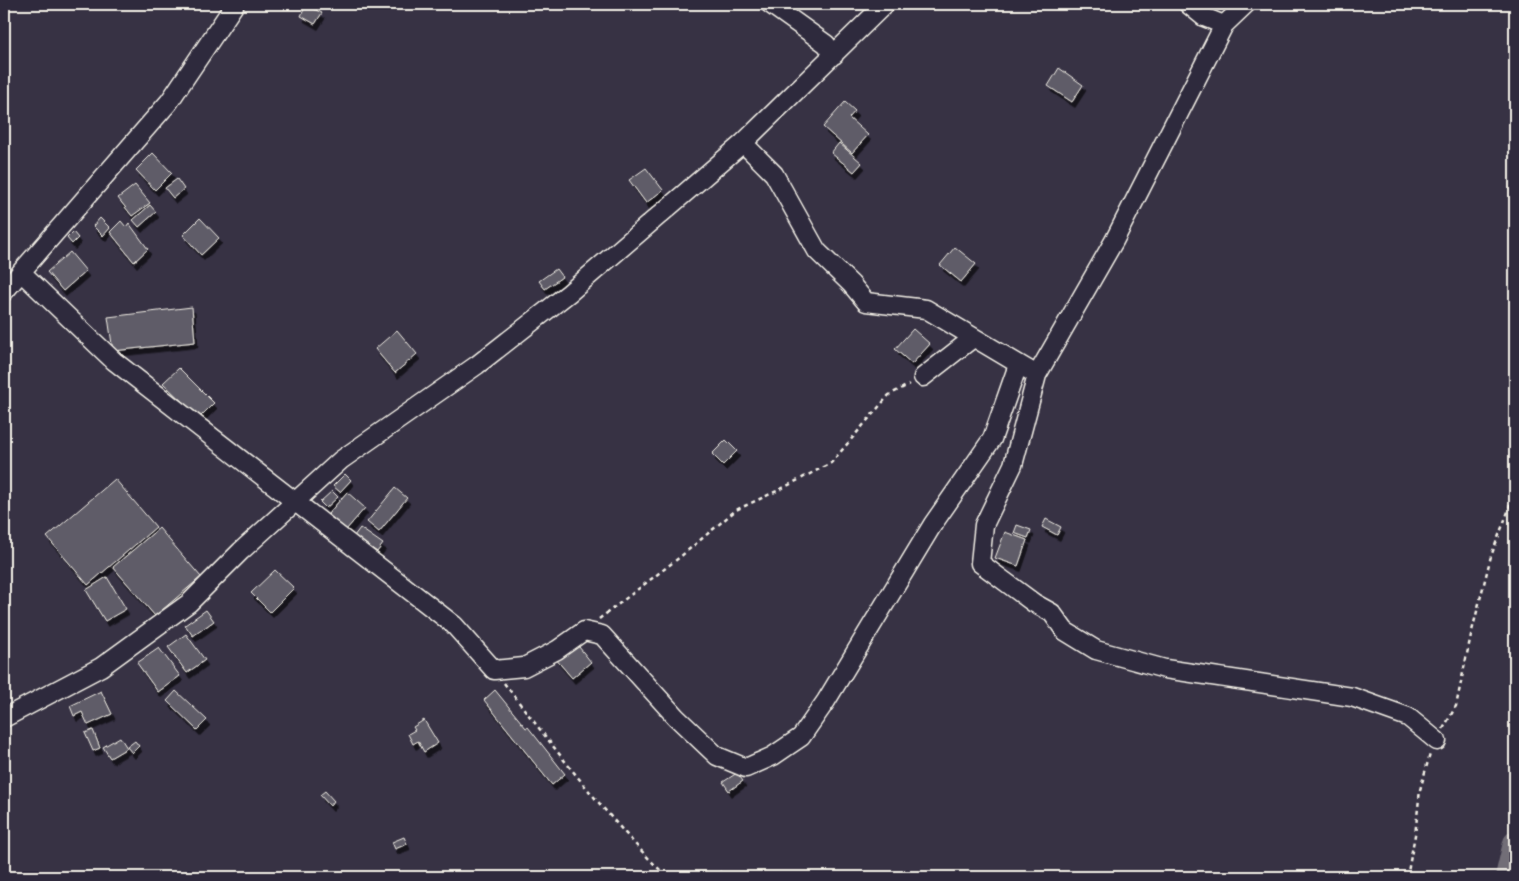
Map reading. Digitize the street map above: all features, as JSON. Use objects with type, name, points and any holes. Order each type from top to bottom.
[{"type":"street","points":[[4,292],[169,102],[235,4]]},
{"type":"street","points":[[770,4],[826,44],[834,55]]},
{"type":"street","points":[[4,718],[101,667],[189,603],[294,500],[341,460],[478,365],[569,293],[743,143],[885,4]]},
{"type":"street","points":[[1188,4],[1204,17],[1224,25]]},
{"type":"street","points":[[1246,4],[1224,25],[1114,241],[1037,376],[1013,465],[984,525],[980,563],[1034,603],[1052,613],[1065,631],[1096,650],[1165,670],[1352,697],[1408,717],[1437,741]]},
{"type":"street","points":[[743,143],[774,174],[817,251],[851,284],[866,302],[926,309],[1037,376]]},
{"type":"street","points":[[21,272],[114,362],[454,625],[494,670],[524,666],[557,650],[584,631],[602,635],[676,717],[717,756],[746,768],[773,756],[801,737],[845,671],[933,524],[992,439],[1018,365]]},
{"type":"street","points":[[923,377],[973,338]]},
{"type":"path","points":[[584,631],[680,557],[736,510],[831,463],[889,395],[923,377]]},
{"type":"path","points":[[1407,877],[1415,835],[1420,790],[1430,754],[1456,706],[1471,635],[1491,556],[1509,509],[1515,468]]},
{"type":"path","points":[[494,670],[575,775],[667,877]]},
{"type":"building","points":[[306,5],[322,13],[315,24],[301,16]]},
{"type":"building","points":[[1059,68],[1083,85],[1072,102],[1048,86]]},
{"type":"building","points":[[845,102],[855,111],[849,118],[868,135],[852,153],[823,127]]},
{"type":"building","points":[[839,143],[862,163],[854,172],[831,153]]},
{"type":"building","points":[[153,153],[172,173],[155,190],[136,170]]},
{"type":"building","points":[[646,168],[663,190],[646,203],[629,180]]},
{"type":"building","points":[[177,179],[184,189],[173,198],[165,188]]},
{"type":"building","points":[[135,185],[150,203],[132,216],[118,198]]},
{"type":"building","points":[[150,205],[156,212],[139,227],[133,220]]},
{"type":"building","points":[[100,218],[110,228],[103,236],[93,226]]},
{"type":"building","points":[[200,218],[219,238],[201,255],[183,235]]},
{"type":"building","points":[[121,221],[126,227],[129,223],[148,249],[134,262],[110,232]]},
{"type":"building","points":[[73,232],[78,238],[72,244],[67,238]]},
{"type":"building","points":[[955,247],[976,264],[961,282],[940,265]]},
{"type":"building","points":[[70,252],[86,271],[63,291],[47,272]]},
{"type":"building","points":[[556,269],[562,277],[545,289],[539,281]]},
{"type":"building","points":[[192,307],[195,342],[113,351],[108,317]]},
{"type":"building","points":[[913,329],[930,344],[912,364],[895,349]]},
{"type":"building","points":[[397,330],[417,354],[395,373],[375,349]]},
{"type":"building","points":[[179,368],[214,403],[199,418],[163,383]]},
{"type":"building","points":[[726,440],[737,451],[723,465],[712,454]]},
{"type":"building","points":[[345,474],[351,480],[340,492],[333,486]]},
{"type":"building","points":[[115,479],[156,527],[88,585],[47,537]]},
{"type":"building","points":[[395,488],[407,498],[379,532],[367,522]]},
{"type":"building","points":[[332,491],[338,497],[326,508],[320,502]]},
{"type":"building","points":[[347,492],[365,508],[346,530],[328,514]]},
{"type":"building","points":[[1046,519],[1061,527],[1057,535],[1042,527]]},
{"type":"building","points":[[1017,525],[1031,530],[1028,538],[1014,533]]},
{"type":"building","points":[[159,528],[201,577],[155,616],[113,567]]},
{"type":"building","points":[[360,528],[383,544],[377,552],[354,536]]},
{"type":"building","points":[[1005,532],[1027,540],[1018,566],[995,558]]},
{"type":"building","points":[[275,570],[294,588],[270,612],[251,593]]},
{"type":"building","points":[[107,577],[126,609],[105,621],[86,590]]},
{"type":"building","points":[[206,610],[214,621],[193,636],[185,625]]},
{"type":"building","points":[[186,634],[205,660],[187,673],[168,647]]},
{"type":"building","points":[[575,642],[591,662],[572,678],[555,658]]},
{"type":"building","points":[[159,648],[180,676],[158,692],[137,663]]},
{"type":"building","points":[[495,690],[526,728],[528,727],[565,774],[552,785],[484,700]]},
{"type":"building","points":[[101,691],[112,714],[88,725],[82,712],[74,716],[70,706]]},
{"type":"building","points":[[176,691],[207,720],[197,730],[167,701]]},
{"type":"building","points":[[424,720],[438,743],[424,752],[418,741],[413,744],[408,734],[415,730],[413,727]]},
{"type":"building","points":[[93,730],[100,748],[93,751],[85,733]]},
{"type":"building","points":[[120,737],[127,748],[110,758],[103,747]]},
{"type":"building","points":[[135,741],[139,746],[132,753],[127,747]]},
{"type":"building","points":[[737,773],[743,781],[729,791],[723,782]]},
{"type":"building","points":[[325,791],[334,801],[330,806],[320,795]]},
{"type":"building","points":[[404,837],[407,844],[395,849],[392,842]]},
{"type":"building","points":[[720,871],[728,877],[715,877]]},
{"type":"waterway","points":[[1507,877],[1515,843]]}]
